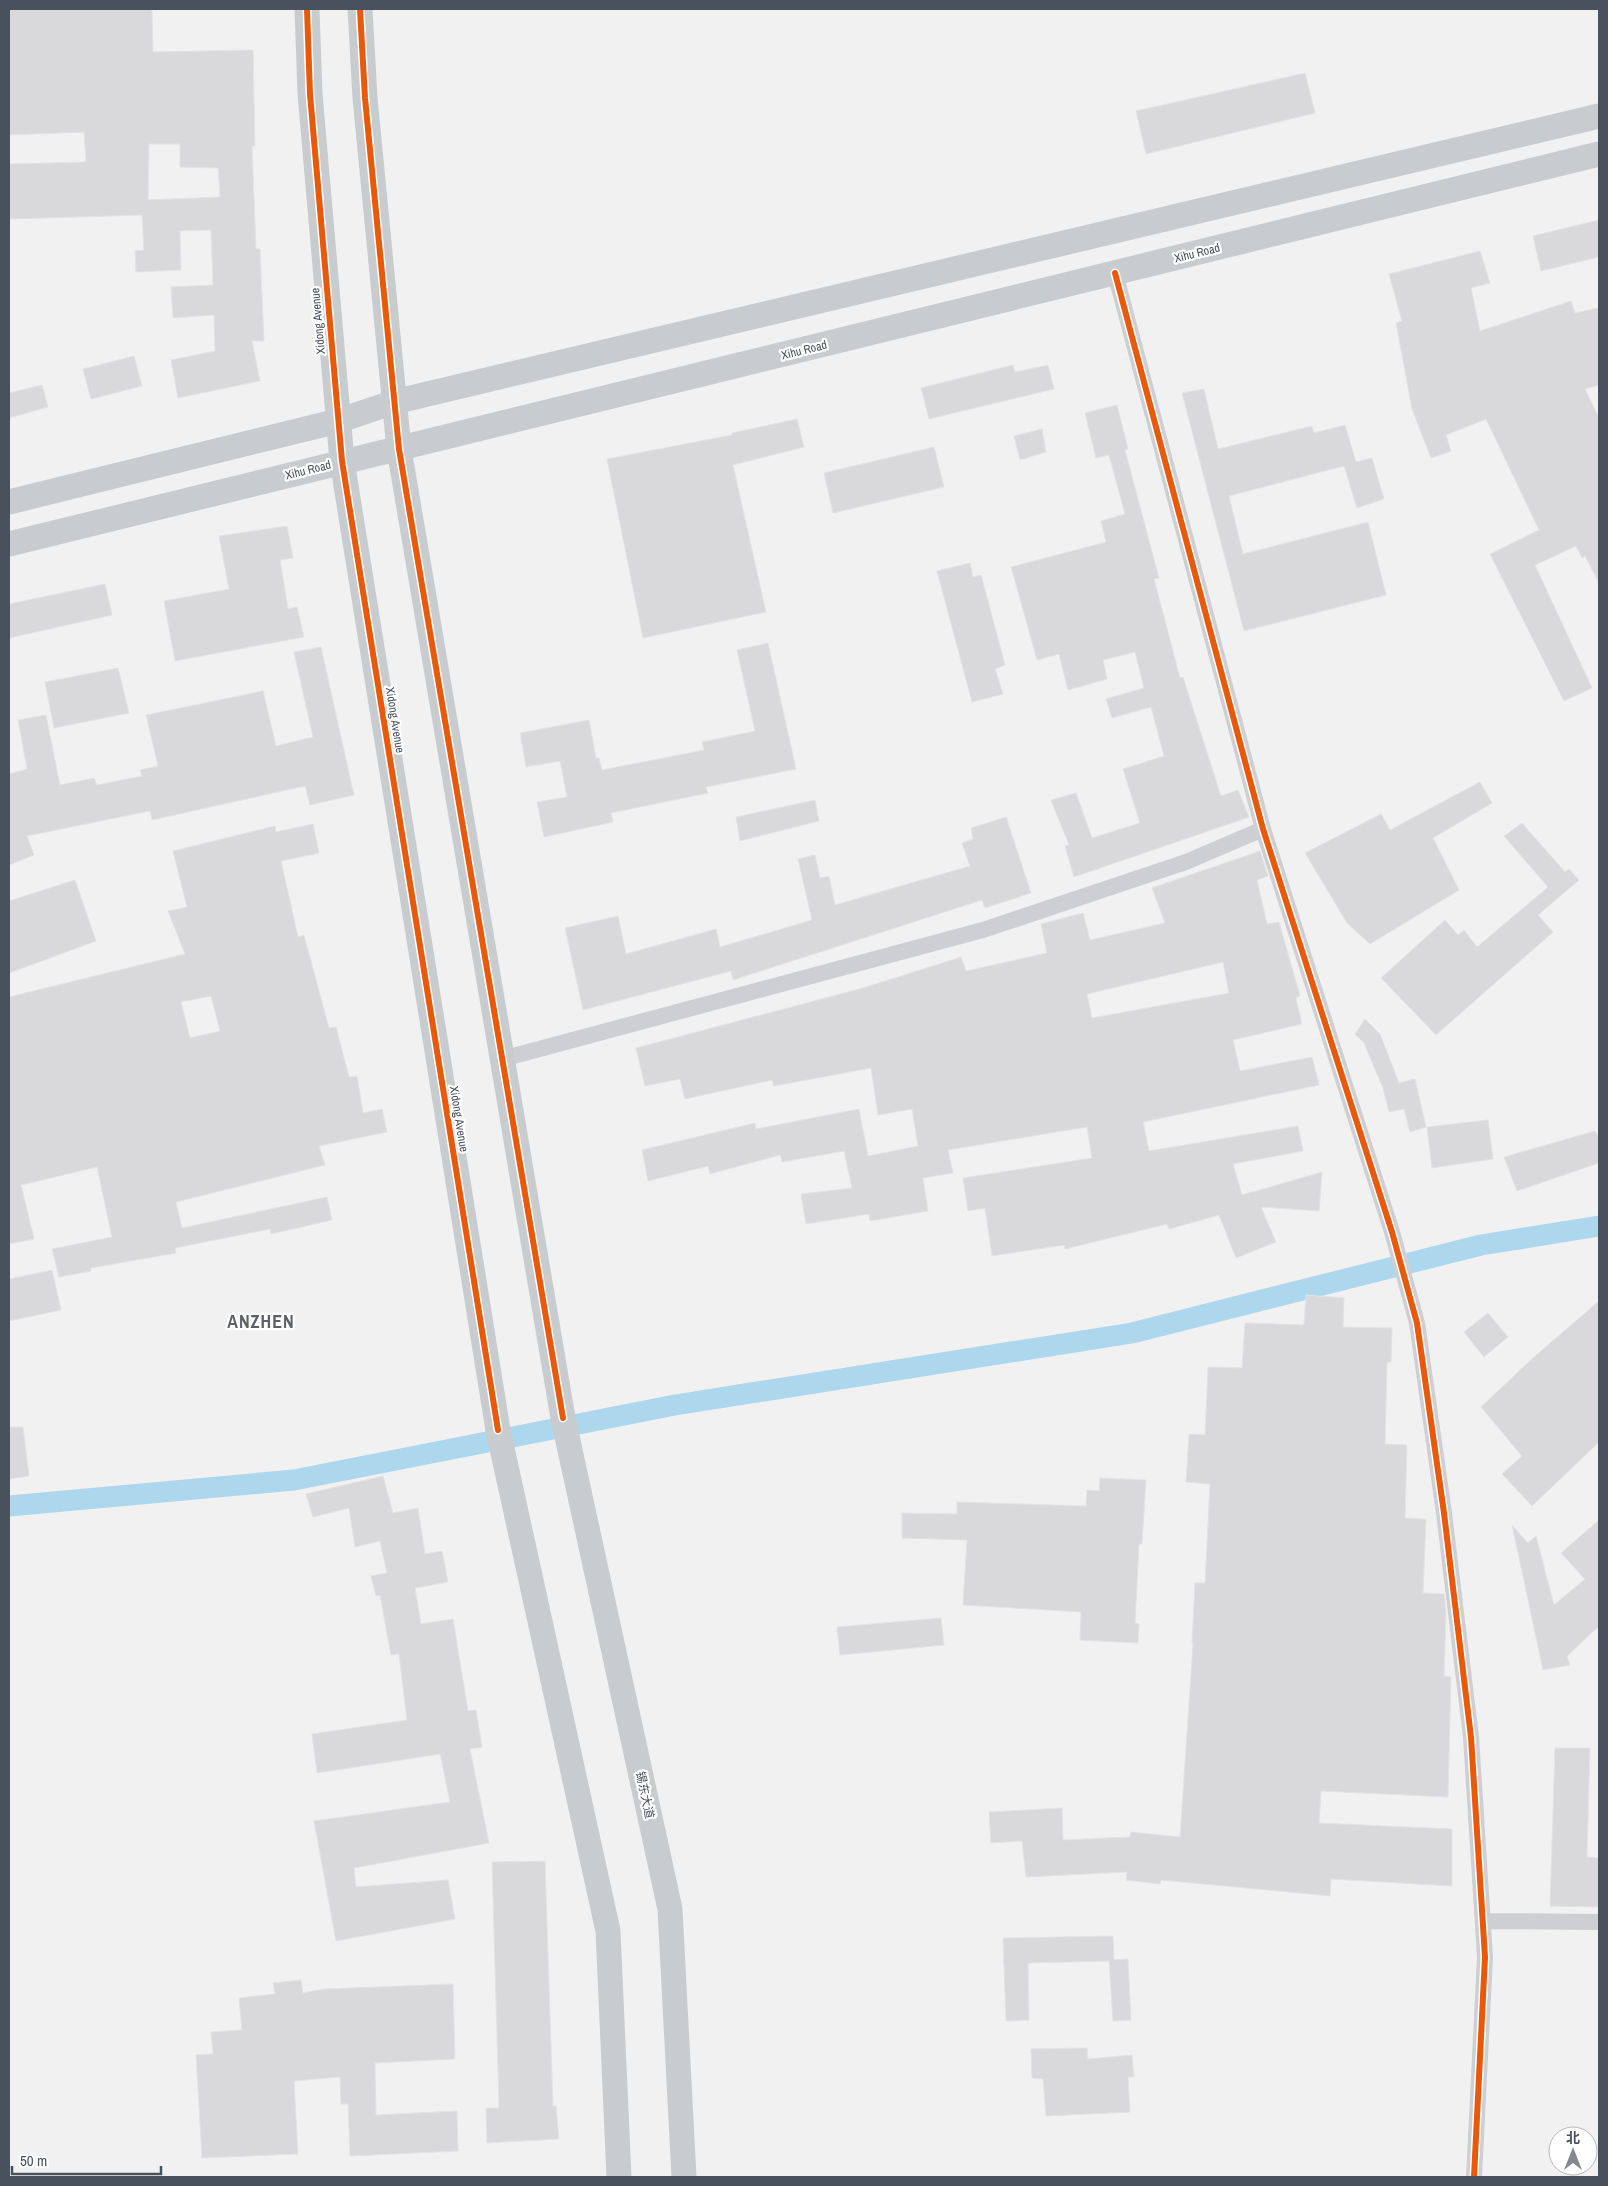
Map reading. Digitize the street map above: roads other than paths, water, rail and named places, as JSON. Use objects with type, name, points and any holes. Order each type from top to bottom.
[{"type":"main road","name":"Xidong Avenue","points":[[307,9],[310,94],[342,461],[498,1430],[608,1931],[619,2177]]},
{"type":"main road","points":[[360,9],[365,98],[399,450],[502,1059]]},
{"type":"main road","points":[[9,502],[338,421],[394,402],[1599,116]]},
{"type":"main road","name":"Xihu Road","points":[[9,544],[342,461],[399,450],[1599,154]]},
{"type":"main road","name":"锡东大道","points":[[502,1059],[563,1418],[670,1909],[684,2177]]},
{"type":"street","points":[[1116,273],[1263,829],[1392,1232],[1417,1323],[1444,1513],[1472,1737],[1485,1957],[1474,2177]]},
{"type":"street","points":[[502,1059],[983,930],[1186,862],[1263,829]]},
{"type":"street","points":[[1483,1922],[1599,1922]]},
{"type":"waterway","points":[[9,1506],[294,1480],[675,1405],[1132,1333],[1481,1245],[1599,1226]]},
{"type":"district","name":"ANZHEN","points":[[261,1322]]}]
